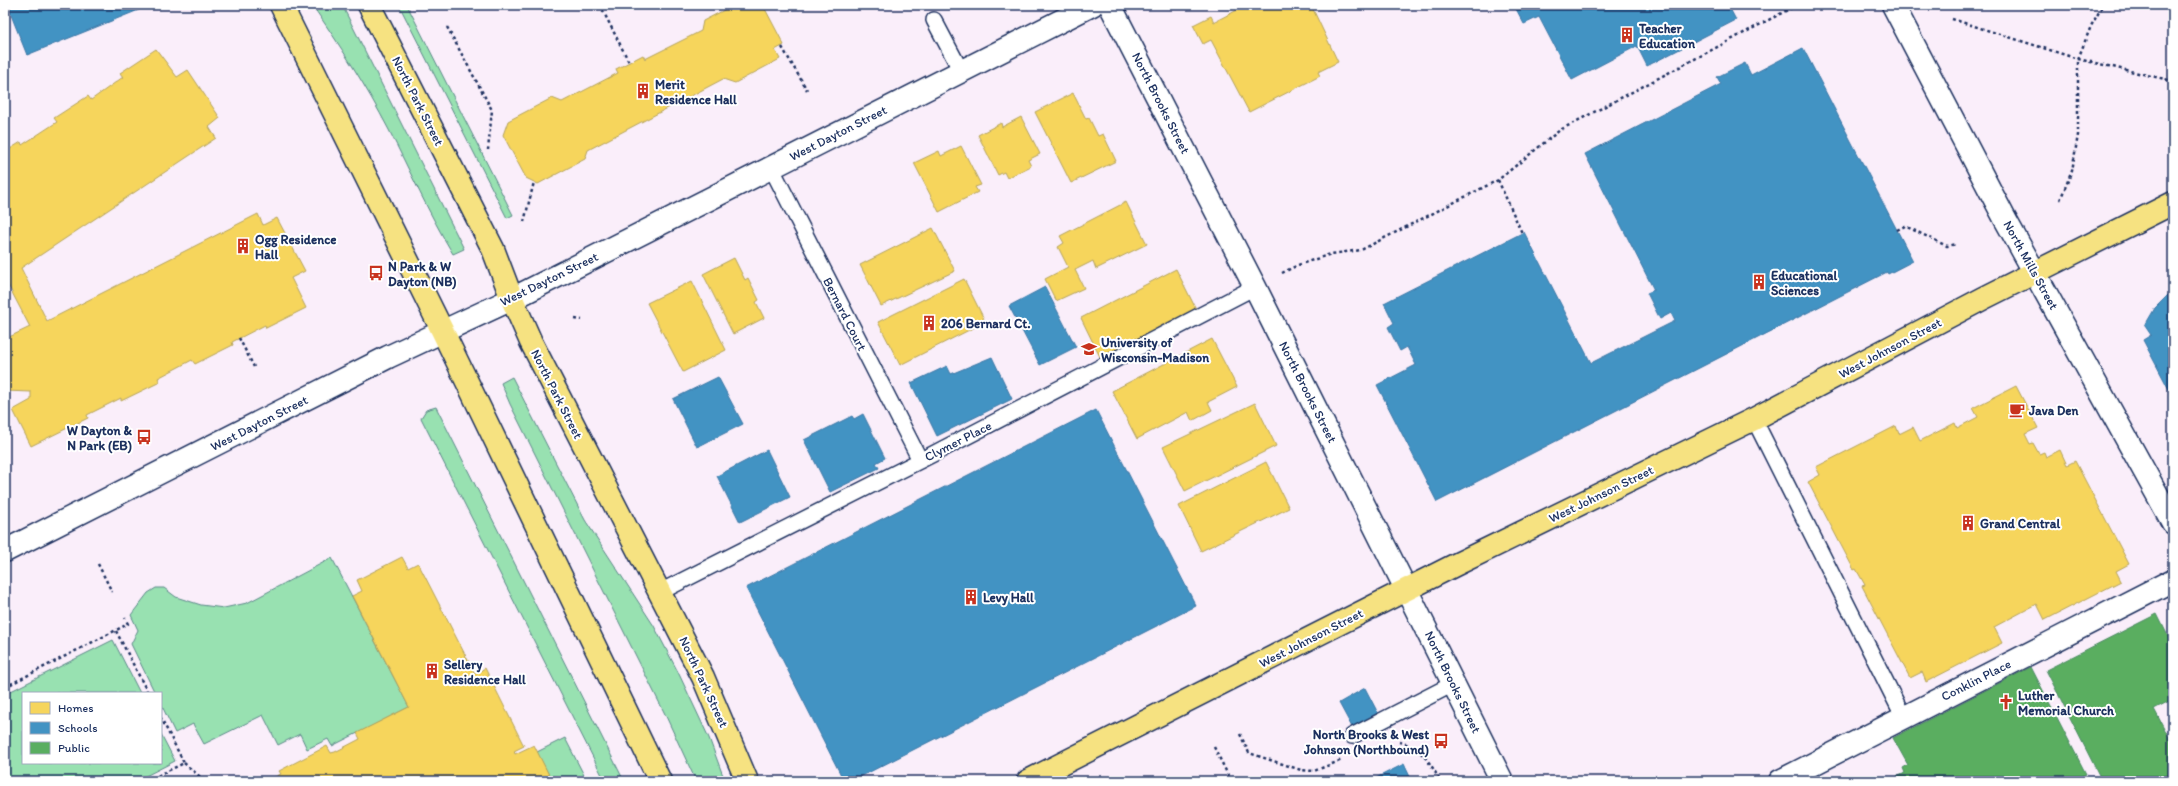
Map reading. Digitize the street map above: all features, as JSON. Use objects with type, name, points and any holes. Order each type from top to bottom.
[{"type":"main road","points":[[281,5],[442,330],[660,781]]},
{"type":"main road","name":"North Park Street","points":[[369,5],[492,248],[512,299],[542,363],[703,677],[747,781]]},
{"type":"main road","name":"West Johnson Street","points":[[1028,781],[1407,589],[1754,419],[2035,273],[2173,204]]},
{"type":"street","name":"West Dayton Street","points":[[5,551],[442,330],[512,299],[1092,5]]},
{"type":"street","name":"North Brooks Street","points":[[1110,5],[1255,287],[1502,781]]},
{"type":"street","name":"North Mills Street","points":[[1893,5],[2035,273],[2173,523]]},
{"type":"street","name":"Conklin Place","points":[[1780,781],[2173,580]]},
{"type":"lane","points":[[934,20],[961,71]]},
{"type":"lane","name":"Bernard Court","points":[[771,168],[920,460]]},
{"type":"lane","name":"Clymer Place","points":[[660,592],[1255,287]]},
{"type":"lane","points":[[1754,419],[1904,718]]},
{"type":"lane","points":[[1352,736],[1453,684]]},
{"type":"path","points":[[600,5],[629,62]]},
{"type":"path","points":[[1255,287],[1298,265],[1331,254],[1362,250],[1498,180],[1560,130],[1797,5]]},
{"type":"path","points":[[2060,200],[2072,171],[2078,135],[2078,58],[2091,26],[2103,5]]},
{"type":"path","points":[[1952,19],[2078,58],[2173,81]]},
{"type":"path","points":[[447,27],[492,110],[488,150]]},
{"type":"path","points":[[782,47],[807,90]]},
{"type":"path","points":[[1498,180],[1522,233]]},
{"type":"path","points":[[524,222],[534,182]]},
{"type":"path","points":[[1897,230],[1905,226],[1947,246],[1957,244]]},
{"type":"path","points":[[575,319],[582,320]]},
{"type":"path","points":[[239,338],[254,367]]},
{"type":"path","points":[[98,564],[112,592]]},
{"type":"path","points":[[5,687],[116,631],[128,624],[125,618]]},
{"type":"path","points":[[116,631],[147,692]]},
{"type":"path","points":[[162,720],[184,763],[205,781]]},
{"type":"path","points":[[1214,747],[1231,781]]},
{"type":"path","points":[[147,781],[184,763]]},
{"type":"shaded area","name":"University of Wisconsin-Madison","points":[[5,5],[2173,5],[2173,781],[5,781]]},
{"type":"green space","points":[[312,5],[342,5],[464,249],[453,254],[436,224],[389,130],[362,82]]},
{"type":"green space","points":[[399,5],[407,5],[513,215],[507,218]]},
{"type":"green space","points":[[512,377],[585,520],[654,626],[678,672],[709,738],[725,781],[696,781],[664,712],[510,404],[501,383]]},
{"type":"green space","points":[[436,407],[624,781],[605,781],[421,418],[426,410]]},
{"type":"green space","points":[[332,558],[409,707],[332,746],[328,739],[307,749],[300,734],[278,745],[263,715],[204,744],[193,724],[175,733],[162,706],[162,692],[155,692],[131,644],[138,630],[131,615],[148,593],[156,588],[164,588],[176,597],[201,605],[224,608],[247,603]]},
{"type":"green space","points":[[113,640],[139,692],[22,692],[22,764],[162,764],[162,736],[175,761],[136,781],[5,781],[5,694]]},
{"type":"green space","points":[[565,738],[587,781],[552,781],[537,752]]},
{"type":"building: Homes","name":"Merit Residence Hall","points":[[734,5],[763,5],[784,45],[775,50],[780,59],[735,83],[723,79],[588,150],[585,159],[538,184],[526,178],[503,135],[508,121],[552,98],[562,102],[618,73],[616,69],[643,55],[645,59],[701,31],[703,21]]},
{"type":"building: Homes","points":[[1247,5],[1311,5],[1338,62],[1318,72],[1320,76],[1249,112],[1211,40],[1203,44],[1193,25],[1211,16],[1214,22]]},
{"type":"building: Homes","name":"Ogg Residence Hall","points":[[156,49],[177,77],[188,70],[220,118],[209,127],[216,138],[21,268],[47,321],[258,214],[263,225],[277,218],[305,271],[291,278],[306,308],[266,328],[265,325],[232,342],[233,345],[195,364],[192,360],[158,378],[160,382],[121,401],[121,398],[87,415],[88,418],[31,446],[13,410],[31,400],[31,392],[5,391],[5,339],[30,327],[5,279],[5,152],[21,142],[22,145],[57,122],[54,118],[88,96],[91,100],[123,77],[120,73]]},
{"type":"building: Homes","points":[[1073,93],[1086,119],[1089,118],[1098,136],[1103,134],[1116,161],[1071,183],[1035,112]]},
{"type":"building: Homes","points":[[1021,117],[1040,154],[1028,160],[1031,166],[1007,178],[1004,172],[998,175],[978,135],[1001,123],[1002,127]]},
{"type":"building: Homes","points":[[961,146],[981,185],[975,187],[978,192],[939,212],[914,163],[939,151],[941,156]]},
{"type":"building: Homes","points":[[1126,202],[1147,244],[1096,269],[1093,261],[1075,270],[1084,288],[1056,301],[1045,279],[1068,267],[1058,247],[1064,243],[1060,236]]},
{"type":"building: Homes","points":[[933,228],[955,271],[881,306],[860,265]]},
{"type":"building: Homes","points":[[734,258],[745,280],[748,278],[759,300],[756,302],[764,318],[733,334],[703,274]]},
{"type":"building: Homes","points":[[1176,269],[1196,309],[1157,328],[1160,334],[1103,363],[1081,318]]},
{"type":"building: Homes","name":"206 Bernard Ct.","points":[[964,279],[984,319],[980,322],[981,324],[900,365],[878,322]]},
{"type":"building: Homes","points":[[692,281],[726,350],[683,372],[647,303]]},
{"type":"building: Homes","points":[[1212,339],[1237,387],[1208,402],[1212,410],[1192,421],[1188,412],[1137,439],[1112,391]]},
{"type":"building: Homes","name":"Grand Central","points":[[2016,386],[2038,428],[2025,434],[2030,444],[2033,443],[2039,454],[2044,452],[2046,457],[2060,450],[2067,465],[2075,461],[2129,564],[2116,571],[2121,581],[2045,620],[2037,604],[1994,627],[2002,643],[1926,682],[1922,672],[1910,678],[1862,586],[1865,585],[1856,569],[1854,570],[1808,482],[1820,475],[1816,467],[1896,426],[1899,434],[1913,427],[1920,441],[1955,423],[1957,428],[1978,417],[1973,408]]},
{"type":"building: Homes","points":[[1255,403],[1276,446],[1185,491],[1163,447]]},
{"type":"building: Homes","points":[[1266,462],[1289,508],[1201,551],[1179,506]]},
{"type":"building: Homes","name":"Sellery Residence Hall","points":[[402,557],[408,568],[418,563],[475,674],[485,668],[524,746],[514,751],[515,754],[534,745],[552,781],[272,781],[271,779],[281,774],[279,771],[327,746],[331,753],[335,752],[360,739],[357,733],[409,707],[352,596],[362,591],[357,580]]},
{"type":"building: Schools","points":[[7,5],[151,5],[27,55]]},
{"type":"building: Schools","name":"Teacher Education","points":[[1514,5],[1728,5],[1736,20],[1647,66],[1637,46],[1572,80],[1539,17],[1524,24]]},
{"type":"building: Schools","name":"Educational Sciences","points":[[1803,48],[1913,261],[1888,274],[1887,272],[1437,502],[1377,385],[1416,365],[1407,347],[1400,351],[1388,327],[1394,323],[1384,303],[1524,232],[1591,363],[1675,321],[1671,313],[1660,319],[1647,293],[1654,290],[1585,154],[1721,84],[1717,77],[1745,63],[1751,75]]},
{"type":"building: Schools","points":[[1045,287],[1076,347],[1040,365],[1009,306]]},
{"type":"building: Schools","points":[[2173,290],[2173,397],[2143,340],[2151,335],[2145,326],[2155,308]]},
{"type":"building: Schools","points":[[992,357],[1012,399],[937,436],[911,383],[947,366],[951,374]]},
{"type":"building: Schools","points":[[718,377],[743,424],[697,447],[673,399]]},
{"type":"building: Schools","name":"Levy Hall","points":[[1096,410],[1196,606],[852,781],[844,781],[746,588]]},
{"type":"building: Schools","points":[[863,414],[885,458],[876,463],[879,468],[830,492],[804,440],[852,416],[854,419]]},
{"type":"building: Schools","points":[[767,450],[790,497],[740,522],[717,476]]},
{"type":"building: Schools","points":[[1365,688],[1379,715],[1353,729],[1339,703]]},
{"type":"building: Schools","points":[[1404,764],[1412,781],[1370,781]]},
{"type":"building: Public","points":[[2157,614],[2173,646],[2173,699],[2154,709],[2173,745],[2173,781],[2102,781],[2046,670]]},
{"type":"building: Public","name":"Luther Memorial Church","points":[[2031,667],[2086,774],[2073,781],[1889,781],[1905,773],[1903,768],[1908,765],[1893,738]]},
{"type":"place","name":"Teacher Education","points":[[1627,35]]},
{"type":"place","name":"Merit Residence Hall","points":[[643,91]]},
{"type":"place","name":"Ogg Residence Hall","points":[[243,246]]},
{"type":"place","name":"N Park & W Dayton (NB)","points":[[376,273]]},
{"type":"place","name":"Educational Sciences","points":[[1759,282]]},
{"type":"place","name":"206 Bernard Ct.","points":[[929,323]]},
{"type":"place","name":"University of Wisconsin-Madison","points":[[1089,349]]},
{"type":"place","name":"Java Den","points":[[2017,410]]},
{"type":"place","name":"W Dayton & N Park (EB)","points":[[144,437]]},
{"type":"place","name":"Grand Central","points":[[1968,523]]},
{"type":"place","name":"Levy Hall","points":[[971,597]]},
{"type":"place","name":"Sellery Residence Hall","points":[[432,671]]},
{"type":"place","name":"Luther Memorial Church","points":[[2006,702]]},
{"type":"place","name":"North Brooks & West Johnson (Northbound)","points":[[1441,741]]}]
